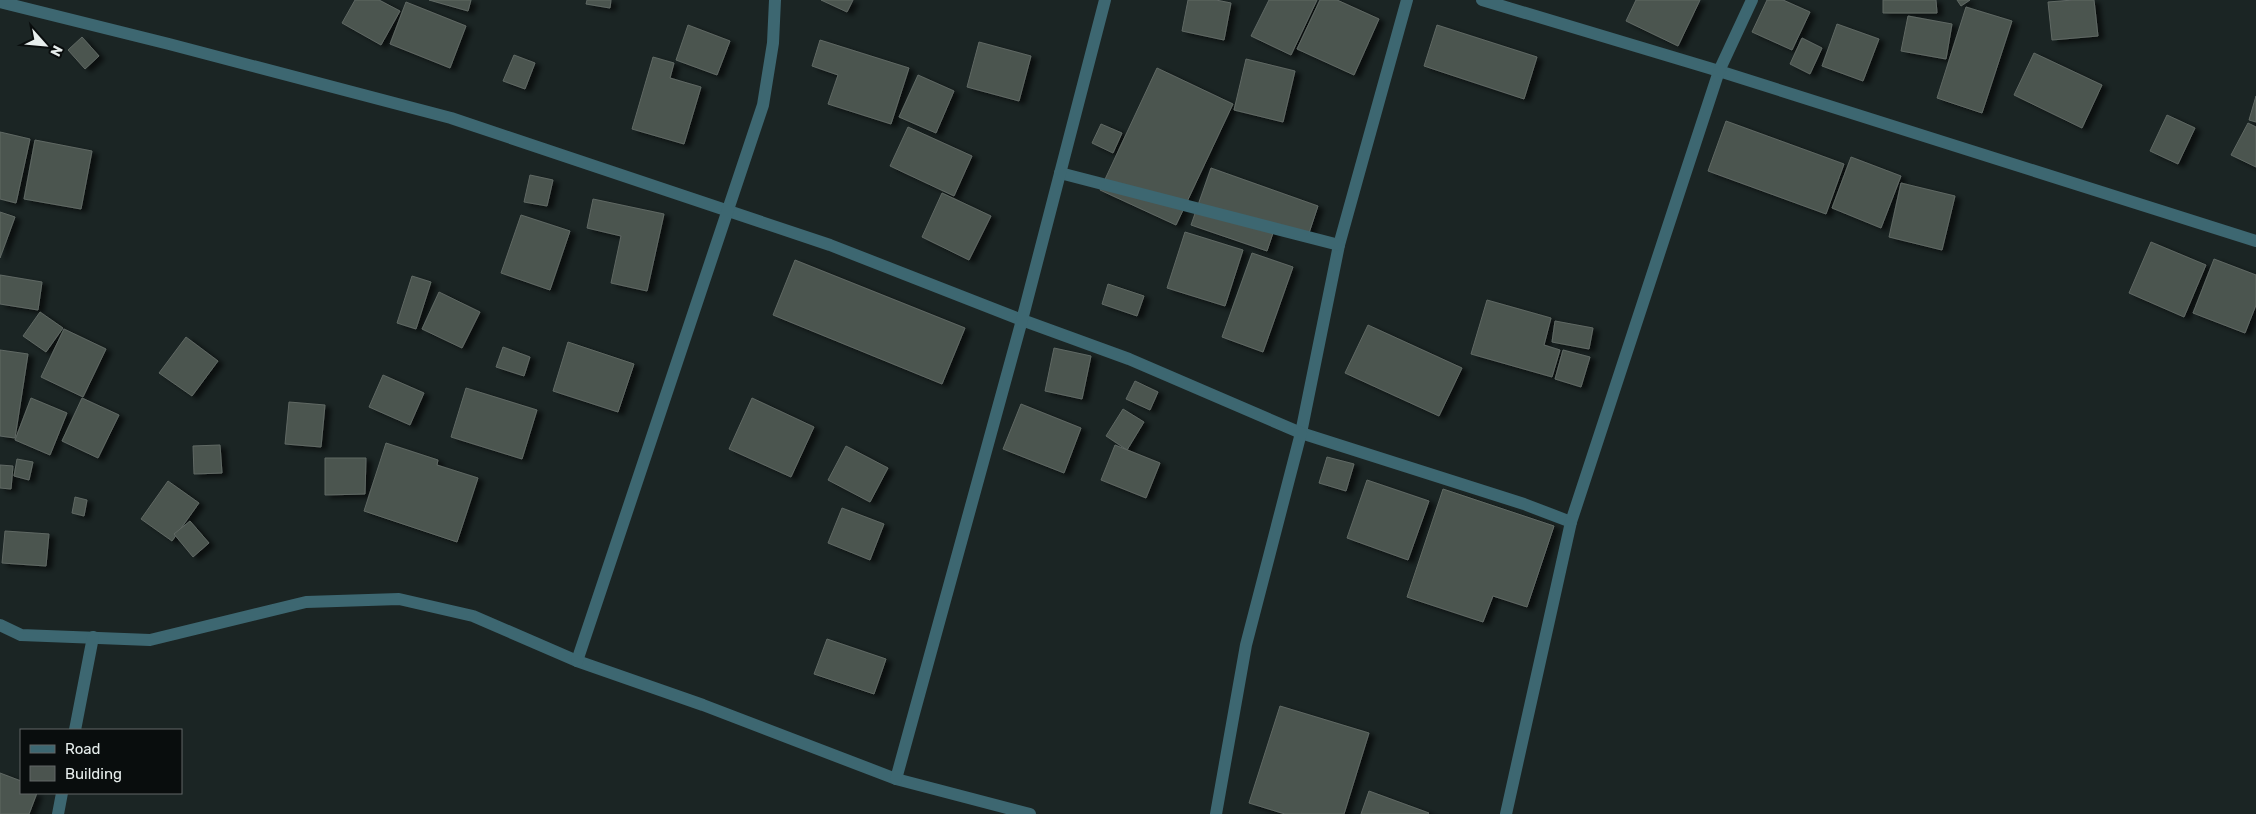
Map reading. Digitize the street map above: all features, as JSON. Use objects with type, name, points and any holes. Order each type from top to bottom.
[{"type":"street","points":[[577,661],[763,105],[773,43],[776,0]]},
{"type":"street","points":[[896,779],[1022,320],[1105,0]]},
{"type":"street","points":[[1216,814],[1246,645],[1301,433],[1339,245],[1407,0]]},
{"type":"street","points":[[1482,0],[1719,71],[2256,241]]},
{"type":"street","points":[[1506,814],[1571,522],[1719,71],[1752,0]]},
{"type":"street","points":[[0,2],[169,44],[450,118],[728,210],[830,245],[1022,320],[1129,359],[1301,433],[1524,504],[1571,522]]},
{"type":"street","points":[[1060,173],[1339,245]]},
{"type":"street","points":[[0,625],[21,635],[150,640],[306,602],[399,599],[472,616],[577,661],[703,706],[896,779],[1030,814]]},
{"type":"street","points":[[75,729],[93,638]]},
{"type":"street","points":[[58,814],[62,794]]},
{"type":"building","points":[[355,0],[379,0],[400,11],[381,45],[342,23]]},
{"type":"building","points":[[429,0],[471,0],[468,11]]},
{"type":"building","points":[[587,0],[611,0],[610,8],[586,4]]},
{"type":"building","points":[[821,0],[853,0],[847,12]]},
{"type":"building","points":[[1188,0],[1216,0],[1231,3],[1224,40],[1182,31]]},
{"type":"building","points":[[1269,0],[1317,0],[1291,55],[1251,36]]},
{"type":"building","points":[[1320,0],[1337,0],[1379,19],[1354,75],[1297,49]]},
{"type":"building","points":[[1636,0],[1700,0],[1678,46],[1626,21]]},
{"type":"building","points":[[1767,0],[1783,0],[1810,12],[1792,50],[1752,32]]},
{"type":"building","points":[[1883,0],[1936,0],[1937,13],[1883,13]]},
{"type":"building","points":[[1957,0],[1970,0],[1961,6]]},
{"type":"building","points":[[2094,0],[2098,36],[2052,40],[2048,2]]},
{"type":"building","points":[[406,2],[466,26],[450,68],[390,44]]},
{"type":"building","points":[[1966,7],[2012,21],[1982,113],[1937,98]]},
{"type":"building","points":[[1908,16],[1952,24],[1946,59],[1901,51]]},
{"type":"building","points":[[1837,24],[1879,39],[1863,81],[1822,66]]},
{"type":"building","points":[[688,25],[730,41],[717,75],[676,60]]},
{"type":"building","points":[[1437,25],[1537,57],[1524,99],[1424,66]]},
{"type":"building","points":[[82,37],[99,56],[85,69],[68,50]]},
{"type":"building","points":[[1802,38],[1822,48],[1810,74],[1790,64]]},
{"type":"building","points":[[820,40],[909,68],[891,124],[828,104],[838,75],[812,66]]},
{"type":"building","points":[[979,42],[1031,56],[1019,101],[967,87]]},
{"type":"building","points":[[2034,53],[2102,85],[2082,128],[2014,95]]},
{"type":"building","points":[[514,55],[535,63],[525,89],[503,81]]},
{"type":"building","points":[[653,57],[674,63],[670,78],[701,87],[684,144],[632,129]]},
{"type":"building","points":[[1246,59],[1295,71],[1283,122],[1234,110]]},
{"type":"building","points":[[1157,68],[1233,104],[1176,225],[1100,190]]},
{"type":"building","points":[[918,75],[954,91],[936,133],[899,117]]},
{"type":"building","points":[[2256,96],[2256,122],[2249,120]]},
{"type":"building","points":[[2167,115],[2195,128],[2178,164],[2150,151]]},
{"type":"building","points":[[1726,121],[1844,164],[1826,214],[1708,171]]},
{"type":"building","points":[[2248,123],[2256,127],[2256,167],[2231,155]]},
{"type":"building","points":[[1101,124],[1122,133],[1113,153],[1092,143]]},
{"type":"building","points":[[908,127],[972,156],[954,196],[890,166]]},
{"type":"building","points":[[0,132],[30,139],[16,203],[0,199]]},
{"type":"building","points":[[35,140],[92,151],[81,209],[24,199]]},
{"type":"building","points":[[1851,157],[1901,176],[1881,228],[1832,208]]},
{"type":"building","points":[[1211,168],[1318,206],[1308,236],[1276,224],[1267,251],[1191,225]]},
{"type":"building","points":[[530,175],[553,180],[547,206],[524,202]]},
{"type":"building","points":[[1901,183],[1955,196],[1942,250],[1889,237]]},
{"type":"building","points":[[942,193],[991,216],[969,260],[922,237]]},
{"type":"building","points":[[593,199],[664,214],[647,291],[611,283],[621,236],[587,228]]},
{"type":"building","points":[[0,212],[15,217],[0,258]]},
{"type":"building","points":[[521,215],[570,231],[550,290],[501,273]]},
{"type":"building","points":[[1185,232],[1243,250],[1225,306],[1167,288]]},
{"type":"building","points":[[2151,242],[2206,265],[2184,317],[2129,293]]},
{"type":"building","points":[[1252,253],[1293,267],[1263,352],[1222,337]]},
{"type":"building","points":[[2214,259],[2256,275],[2256,305],[2245,333],[2193,313]]},
{"type":"building","points":[[795,260],[965,328],[942,384],[773,315]]},
{"type":"building","points":[[0,275],[42,282],[38,310],[0,304]]},
{"type":"building","points":[[412,276],[431,282],[416,329],[397,323]]},
{"type":"building","points":[[1108,284],[1144,296],[1137,316],[1102,304]]},
{"type":"building","points":[[439,292],[480,312],[462,348],[422,329]]},
{"type":"building","points":[[1487,300],[1551,318],[1544,345],[1560,350],[1552,377],[1471,354]]},
{"type":"building","points":[[40,312],[63,328],[46,352],[23,336]]},
{"type":"building","points":[[1555,321],[1593,328],[1589,349],[1552,342]]},
{"type":"building","points":[[1368,325],[1462,368],[1439,416],[1345,373]]},
{"type":"building","points":[[64,329],[106,349],[83,397],[41,377]]},
{"type":"building","points":[[186,337],[218,361],[192,396],[159,373]]},
{"type":"building","points":[[568,342],[634,364],[618,412],[553,391]]},
{"type":"building","points":[[503,347],[530,357],[524,376],[496,367]]},
{"type":"building","points":[[1054,348],[1091,356],[1082,399],[1045,391]]},
{"type":"building","points":[[0,350],[28,354],[15,438],[0,436]]},
{"type":"building","points":[[1563,350],[1590,357],[1581,387],[1555,379]]},
{"type":"building","points":[[383,375],[424,393],[410,425],[369,407]]},
{"type":"building","points":[[1135,381],[1158,392],[1150,410],[1126,399]]},
{"type":"building","points":[[466,388],[537,410],[522,459],[451,437]]},
{"type":"building","points":[[31,398],[67,413],[50,455],[15,440]]},
{"type":"building","points":[[82,398],[119,415],[98,458],[62,441]]},
{"type":"building","points":[[752,398],[814,427],[791,477],[729,449]]},
{"type":"building","points":[[289,402],[325,405],[321,447],[285,444]]},
{"type":"building","points":[[1021,404],[1081,428],[1064,473],[1003,449]]},
{"type":"building","points":[[1123,409],[1144,422],[1127,450],[1106,436]]},
{"type":"building","points":[[386,443],[438,460],[437,465],[478,478],[457,542],[364,511]]},
{"type":"building","points":[[220,445],[222,473],[194,474],[193,446]]},
{"type":"building","points":[[1115,445],[1160,463],[1146,498],[1101,480]]},
{"type":"building","points":[[846,446],[888,468],[870,502],[828,480]]},
{"type":"building","points":[[1327,457],[1354,464],[1346,491],[1319,483]]},
{"type":"building","points":[[325,458],[366,458],[365,494],[325,495]]},
{"type":"building","points":[[17,459],[33,462],[29,480],[14,476]]},
{"type":"building","points":[[0,465],[13,466],[11,489],[0,488]]},
{"type":"building","points":[[1367,480],[1429,501],[1408,560],[1347,538]]},
{"type":"building","points":[[168,481],[199,503],[172,541],[141,519]]},
{"type":"building","points":[[1443,489],[1554,526],[1527,607],[1493,596],[1483,622],[1407,597]]},
{"type":"building","points":[[75,497],[87,500],[84,516],[72,513]]},
{"type":"building","points":[[842,508],[884,524],[870,560],[828,543]]},
{"type":"building","points":[[190,521],[209,543],[193,557],[174,534]]},
{"type":"building","points":[[5,531],[49,534],[46,566],[2,563]]},
{"type":"building","points":[[827,639],[886,659],[874,694],[814,674]]},
{"type":"building","points":[[1280,706],[1369,733],[1344,814],[1285,814],[1249,803]]},
{"type":"building","points":[[0,773],[20,781],[20,794],[37,794],[29,814],[0,814]]},
{"type":"building","points":[[1369,791],[1429,813],[1361,814]]}]
